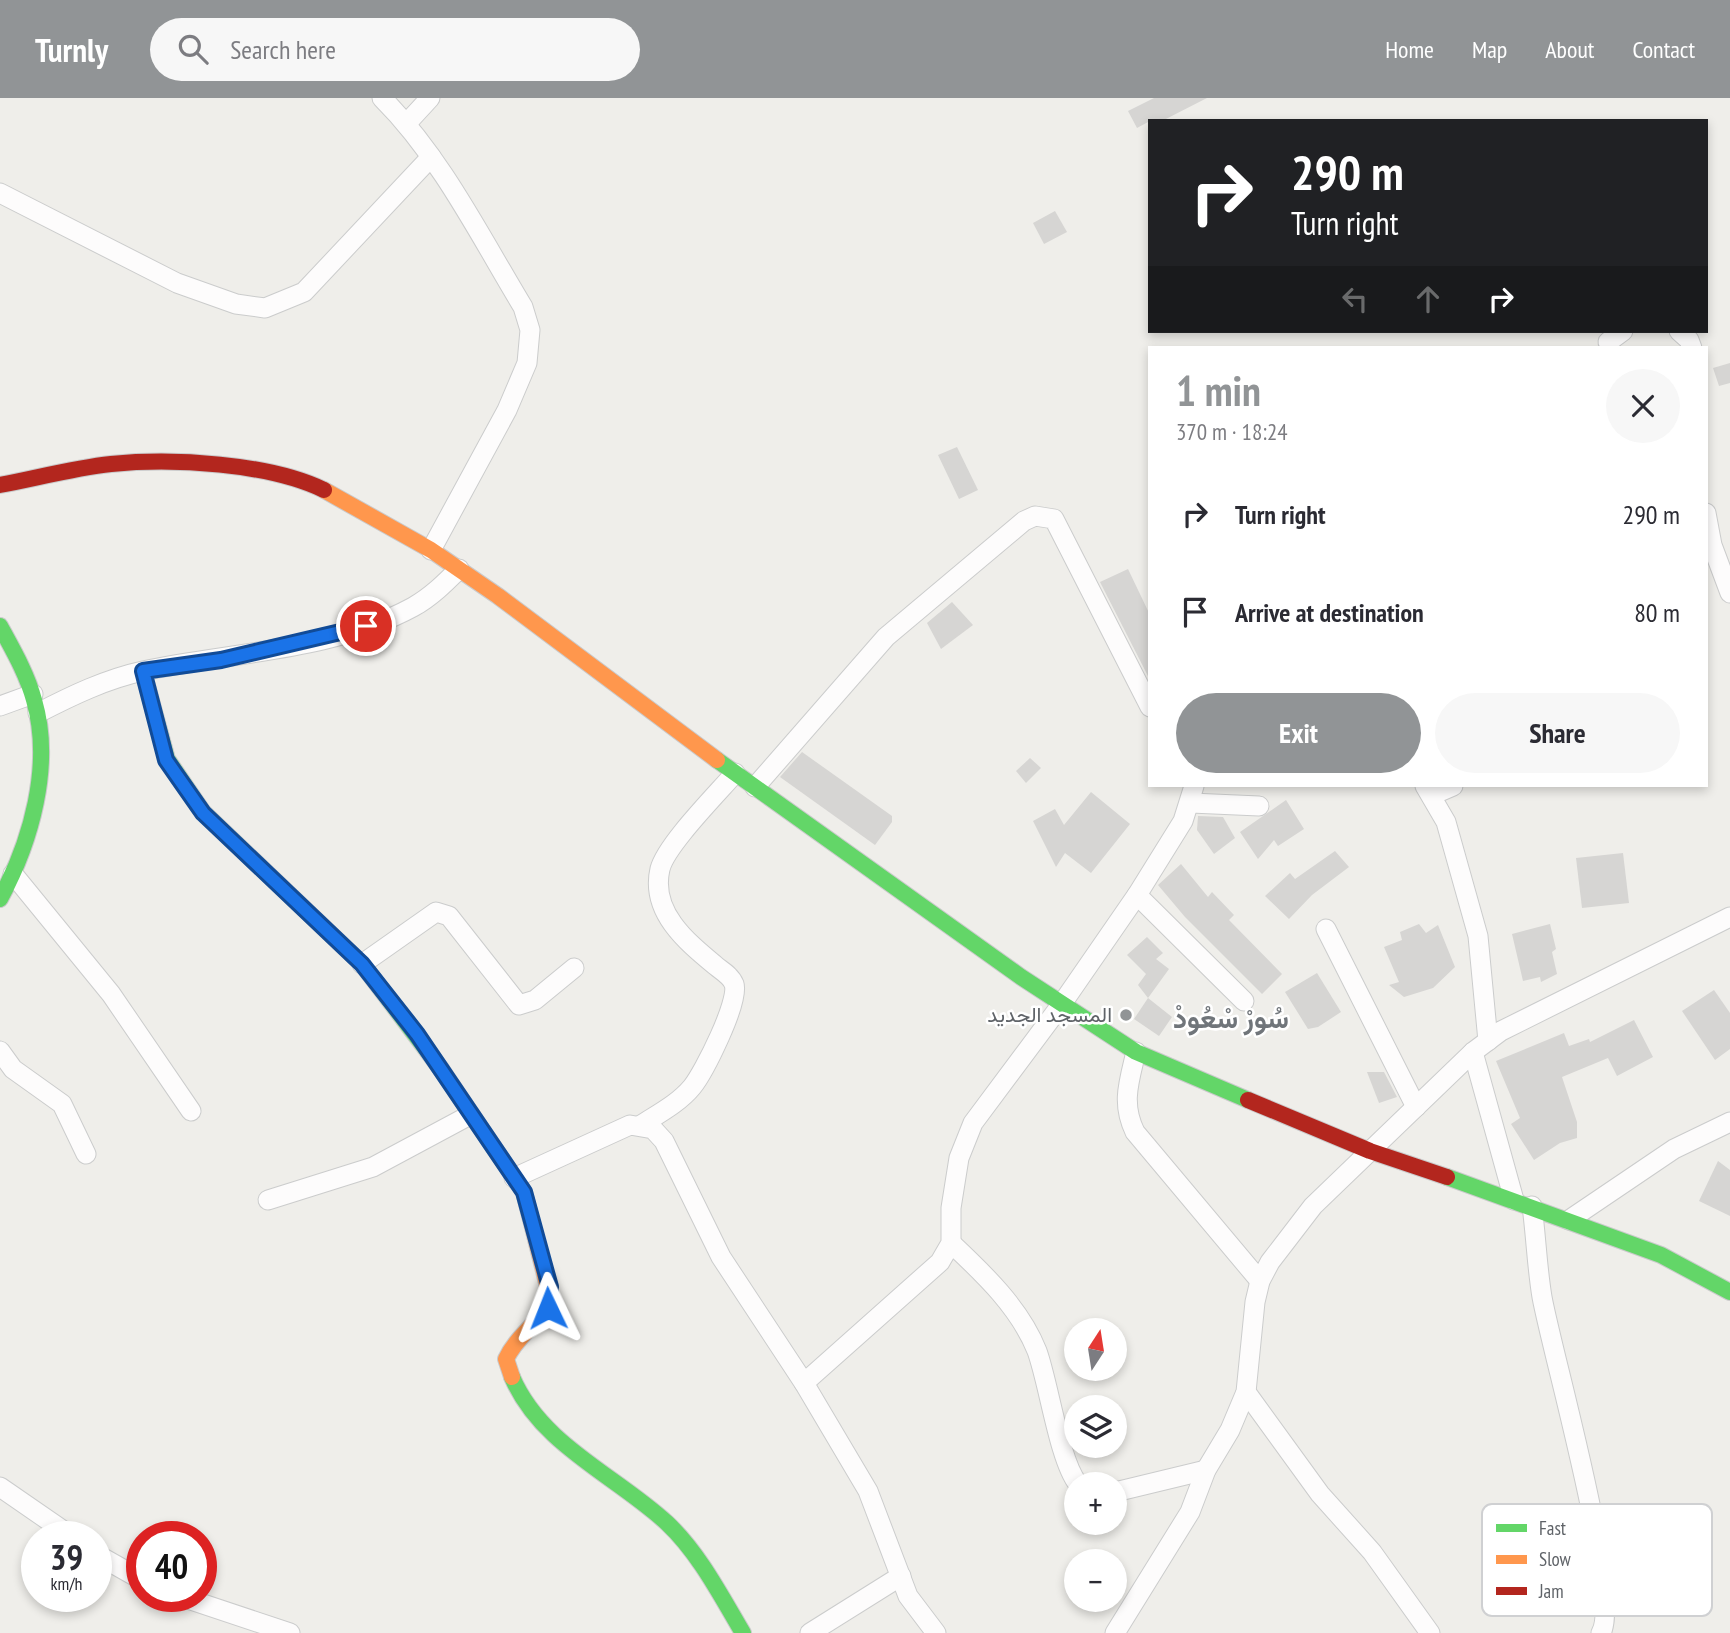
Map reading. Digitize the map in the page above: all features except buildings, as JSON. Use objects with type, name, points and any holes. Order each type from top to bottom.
[{"type":"street","points":[[382,98],[407,123],[431,157],[523,307],[530,330],[530,349],[507,410],[431,550]]},
{"type":"street","points":[[407,123],[430,98]]},
{"type":"street","points":[[0,194],[177,283],[236,304],[265,308],[304,292],[431,157]]},
{"type":"street","points":[[0,485],[111,464],[199,463],[243,468],[321,488],[431,550],[459,569],[735,773],[1061,1004],[1136,1052],[1370,1152],[1523,1203],[1661,1255],[1730,1292]]},
{"type":"street","points":[[755,787],[886,637],[1024,521],[1035,516],[1054,519],[1148,703]]},
{"type":"street","points":[[1708,517],[1721,541],[1730,593]]},
{"type":"street","points":[[0,706],[35,703],[143,671],[221,660],[318,639],[387,620],[415,606],[459,569]]},
{"type":"street","points":[[0,626],[35,703],[35,800],[13,874],[0,899]]},
{"type":"street","points":[[143,671],[166,760],[203,813],[362,964],[417,1034],[524,1192],[551,1299],[548,1308],[510,1347],[506,1359],[522,1396],[552,1431],[590,1465],[669,1526],[713,1585],[743,1633]]},
{"type":"street","points":[[641,1125],[678,1101],[692,1087],[735,995],[730,978],[683,938],[671,923],[663,905],[659,877],[660,867],[675,843],[735,773]]},
{"type":"street","points":[[1447,787],[1429,790],[1446,822],[1478,936],[1480,1046],[1523,1203],[1590,1504]]},
{"type":"street","points":[[804,1383],[940,1262],[951,1243],[951,1208],[964,1141],[973,1123],[1137,895],[1193,790],[1259,806]]},
{"type":"street","points":[[13,874],[111,994],[191,1111]]},
{"type":"street","points":[[1137,895],[1244,1001]]},
{"type":"street","points":[[362,964],[436,912],[449,916],[519,1005],[535,1000],[574,968]]},
{"type":"street","points":[[1115,1633],[1190,1512],[1206,1470],[1230,1430],[1246,1392],[1255,1302],[1260,1281],[1270,1262],[1314,1206],[1480,1046],[1580,989],[1730,916]]},
{"type":"street","points":[[1326,929],[1416,1107]]},
{"type":"street","points":[[0,1051],[13,1069],[62,1104],[86,1154]]},
{"type":"street","points":[[1136,1052],[1125,1099],[1127,1116],[1135,1132],[1260,1281]]},
{"type":"street","points":[[268,1200],[373,1167],[470,1115]]},
{"type":"street","points":[[1569,1220],[1674,1149],[1730,1122]]},
{"type":"street","points":[[514,1178],[630,1125],[653,1129],[664,1141],[720,1257],[804,1383],[869,1491],[908,1596],[936,1633]]},
{"type":"street","points":[[951,1243],[983,1273],[1007,1302],[1036,1350],[1072,1472]]},
{"type":"street","points":[[1246,1392],[1320,1494],[1372,1552],[1430,1633]]},
{"type":"street","points":[[1127,1489],[1206,1470]]},
{"type":"street","points":[[0,1487],[49,1521]]},
{"type":"street","points":[[810,1633],[901,1576]]},
{"type":"street","points":[[217,1609],[290,1633]]},
{"type":"street","points":[[1601,1633],[1606,1616]]},
{"type":"traffic: fast","points":[[0,626],[31,690],[39,725],[41,750],[36,803],[21,853],[0,899]]},
{"type":"traffic: fast","points":[[143,671],[167,759],[203,812],[362,964],[441,1069]]},
{"type":"traffic: fast","points":[[717,760],[1021,977],[1136,1052],[1248,1100]]},
{"type":"traffic: fast","points":[[1447,1177],[1661,1255],[1730,1292]]},
{"type":"traffic: fast","points":[[512,1377],[525,1401],[541,1422],[560,1440],[647,1506],[679,1535],[709,1575],[743,1633]]},
{"type":"traffic: slow","points":[[324,490],[431,550],[498,596],[717,760]]},
{"type":"traffic: slow","points":[[441,1069],[524,1192],[551,1299],[506,1359],[512,1377]]},
{"type":"traffic: jam","points":[[0,485],[97,466],[136,462],[191,462],[248,468],[301,481],[324,490]]},
{"type":"traffic: jam","points":[[1248,1100],[1370,1151],[1447,1177]]},
{"type":"place","name":"المسجد الجديد","points":[[1126,1015]]},
{"type":"district","name":"سُورْ سْعُودْ","points":[[1231,1018]]},
{"type":"route","points":[[366,626],[221,660],[143,671],[156,723],[166,760],[203,813],[270,873],[362,964],[417,1034],[524,1192],[550,1287],[551,1299],[548,1308]]}]
